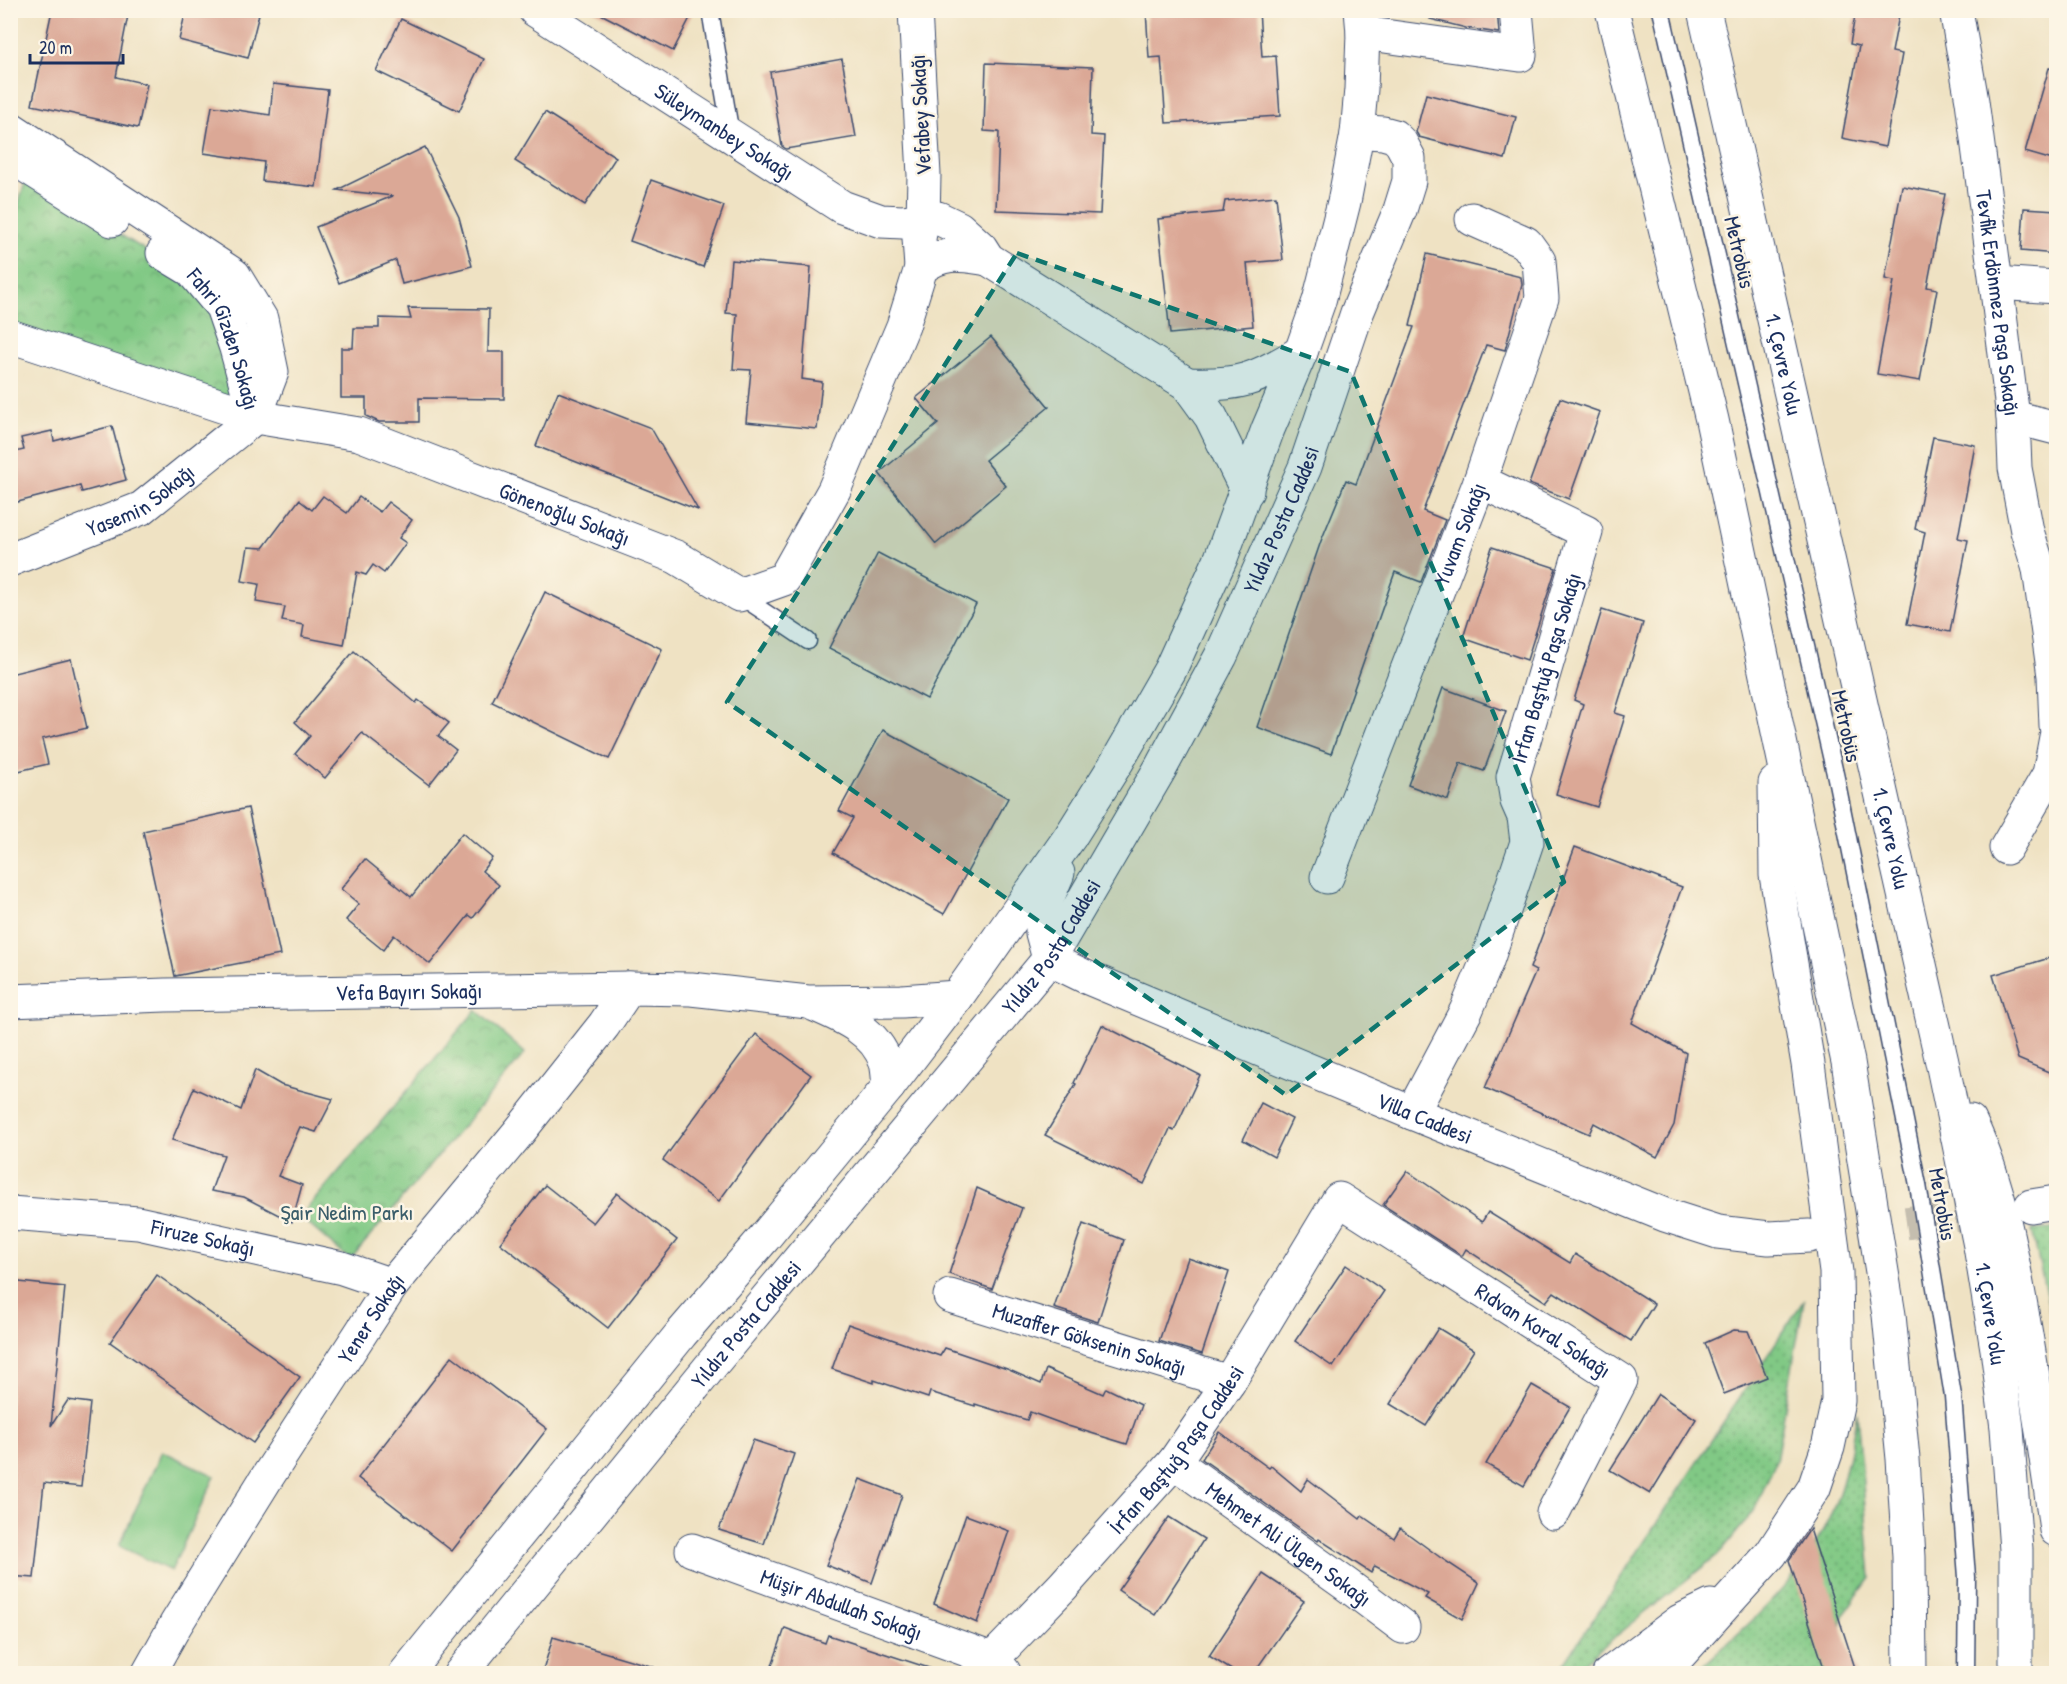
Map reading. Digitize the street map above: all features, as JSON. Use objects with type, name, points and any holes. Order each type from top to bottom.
[{"type":"main road","name":"Süleymanbey Sokağı","points":[[535,10],[842,207],[881,221],[903,222],[939,218],[959,228],[981,248],[988,259]]},
{"type":"main road","name":"Vefabey Sokağı","points":[[915,10],[924,175],[924,220]]},
{"type":"main road","points":[[1362,22],[1520,55],[1516,10]]},
{"type":"main road","name":"1. Çevre Yolu","points":[[1704,10],[1942,1062],[1980,1246],[2007,1428],[2016,1550],[2016,1674]]},
{"type":"main road","name":"Tevfik Erdönmez Paşa Sokağı","points":[[1956,10],[1972,101],[1996,282],[2013,417],[2015,468],[2027,531],[2048,578],[2056,726]]},
{"type":"main road","points":[[1613,13],[1712,420],[1848,1062],[1889,1315],[1903,1459],[1909,1557],[1910,1674]]},
{"type":"main road","name":"Yıldız Posta Caddesi","points":[[405,1674],[681,1334],[764,1238],[889,1086],[957,997],[1070,837],[1117,762],[1170,670],[1221,558],[1268,429],[1301,352],[1319,301],[1344,202],[1357,134],[1361,89],[1362,22]]},
{"type":"main road","name":"Fahri Gizden Sokağı","points":[[10,128],[234,275],[261,319],[272,372],[255,417]]},
{"type":"main road","name":"Yıldız Posta Caddesi","points":[[460,1674],[714,1362],[1049,959],[1160,769],[1221,656],[1305,467],[1357,313],[1400,210],[1409,181],[1409,158],[1401,143],[1394,136],[1368,132],[1357,134]]},
{"type":"main road","name":"Fahri Gizden Sokağı","points":[[10,156],[191,270],[222,307],[255,417]]},
{"type":"main road","name":"Yuvam Sokağı","points":[[1327,878],[1480,481],[1542,298],[1539,261],[1526,243],[1472,219]]},
{"type":"main road","points":[[739,595],[784,579],[834,490],[903,326],[921,268],[919,238],[924,220]]},
{"type":"main road","name":"Süleymanbey Sokağı","points":[[921,268],[934,258],[958,255],[988,259],[1187,384],[1211,417],[1247,490]]},
{"type":"main road","points":[[1996,282],[2056,287]]},
{"type":"main road","name":"Gönenoğlu Sokağı","points":[[10,336],[255,417],[359,434],[676,557],[739,595]]},
{"type":"main road","points":[[1187,384],[1219,385],[1243,382],[1273,370],[1301,352]]},
{"type":"main road","name":"Yasemin Sokağı","points":[[10,560],[142,508],[255,417]]},
{"type":"main road","points":[[2013,417],[2056,428]]},
{"type":"main road","name":"İrfan Baştuğ Paşa Sokağı","points":[[1412,1113],[1466,1011],[1527,842],[1524,817],[1517,801],[1513,777],[1586,532],[1480,481]]},
{"type":"main road","points":[[2006,848],[2049,774],[2056,738]]},
{"type":"main road","points":[[1662,1674],[1771,1554],[1814,1488],[1828,1448],[1838,1401],[1836,1272],[1808,1064],[1776,875],[1775,781],[1779,740]]},
{"type":"main road","points":[[808,1002],[902,1001],[957,997],[1003,989],[1025,979],[1049,959],[1042,933],[1042,910],[1055,883],[1070,837]]},
{"type":"main road","name":"Villa Caddesi","points":[[1049,959],[1412,1113],[1665,1215],[1718,1232],[1768,1238],[1809,1236]]},
{"type":"main road","name":"Vefa Bayırı Sokağı","points":[[10,1001],[165,995],[629,988],[691,989],[808,1002]]},
{"type":"main road","name":"Yener Sokağı","points":[[148,1674],[165,1641],[266,1479],[392,1285],[519,1132],[604,1025],[629,988]]},
{"type":"main road","points":[[808,1002],[845,1018],[873,1039],[886,1063],[889,1086]]},
{"type":"main road","points":[[1942,1062],[1981,1145],[2010,1244],[2040,1415],[2056,1530]]},
{"type":"main road","name":"İrfan Baştuğ Paşa Caddesi","points":[[992,1669],[1174,1462],[1229,1382],[1340,1199]]},
{"type":"main road","name":"Rıdvan Koral Sokağı","points":[[1340,1199],[1621,1380],[1553,1513]]},
{"type":"main road","name":"Firuze Sokağı","points":[[10,1213],[138,1223],[342,1268],[392,1285]]},
{"type":"main road","name":"Muzaffer Göksenin Sokağı","points":[[950,1296],[1229,1382]]},
{"type":"main road","name":"Mehmet Ali Ülgen Sokağı","points":[[1174,1462],[1403,1627]]},
{"type":"main road","name":"Müşir Abdullah Sokağı","points":[[692,1550],[992,1669]]},
{"type":"main road","points":[[1609,1674],[1680,1621],[1729,1598]]},
{"type":"lane","points":[[710,10],[731,136]]},
{"type":"lane","name":"Metrobüs","points":[[1661,10],[1836,778],[1918,1185],[1953,1396],[1967,1577],[1966,1674]]},
{"type":"lane","points":[[739,595],[808,641]]},
{"type":"highlighted area","points":[[1017,253],[1351,372],[1564,882],[1286,1095],[727,702]]},
{"type":"green space","points":[[27,177],[205,287],[242,405],[11,329],[11,226]]},
{"type":"green space","name":"Şair Nedim Parkı","points":[[476,1010],[525,1053],[350,1260],[300,1217]]},
{"type":"green space","points":[[2054,1229],[2056,1242],[2056,1339],[2032,1230]]},
{"type":"green space","points":[[1804,1300],[1776,1460],[1754,1511],[1720,1553],[1570,1673],[1557,1674]]},
{"type":"green space","points":[[1857,1413],[1871,1577],[1844,1616],[1840,1637],[1840,1673],[1694,1674],[1779,1593],[1814,1547],[1839,1493]]},
{"type":"green space","points":[[162,1451],[215,1476],[171,1571],[119,1546]]},
{"type":"building","points":[[52,10],[129,10],[116,77],[147,84],[138,128],[32,105]]},
{"type":"building","points":[[186,10],[260,10],[248,58],[179,40]]},
{"type":"building","points":[[593,10],[694,10],[673,51]]},
{"type":"building","points":[[1146,10],[1259,10],[1262,57],[1276,56],[1280,116],[1166,123],[1161,57],[1149,58]]},
{"type":"building","points":[[1431,10],[1497,10],[1499,33],[1430,19]]},
{"type":"building","points":[[1856,10],[1900,10],[1892,52],[1902,54],[1885,147],[1842,138],[1859,46],[1850,44]]},
{"type":"building","points":[[401,19],[484,59],[459,111],[376,71]]},
{"type":"building","points":[[842,59],[856,137],[786,149],[782,146],[770,72]]},
{"type":"building","points":[[986,63],[1093,67],[1091,135],[1104,136],[1100,214],[996,210],[999,132],[984,131]]},
{"type":"building","points":[[2049,68],[2056,69],[2056,161],[2025,152]]},
{"type":"building","points":[[273,84],[328,90],[316,187],[262,181],[264,162],[204,153],[212,106],[270,115]]},
{"type":"building","points":[[1426,94],[1516,117],[1505,159],[1419,137],[1416,132]]},
{"type":"building","points":[[545,112],[616,157],[585,205],[515,161]]},
{"type":"building","points":[[425,147],[459,217],[472,266],[402,284],[396,260],[339,283],[316,227],[393,196],[337,190]]},
{"type":"building","points":[[651,180],[724,206],[703,267],[630,241]]},
{"type":"building","points":[[1902,186],[1945,194],[1927,287],[1937,289],[1920,381],[1877,374],[1894,281],[1885,279]]},
{"type":"building","points":[[1276,196],[1283,260],[1247,263],[1253,326],[1170,334],[1158,219],[1223,212],[1225,201]]},
{"type":"building","points":[[2024,208],[2056,210],[2056,254],[2021,251]]},
{"type":"building","points":[[1427,254],[1521,277],[1522,285],[1505,350],[1486,345],[1423,511],[1445,520],[1421,582],[1395,572],[1331,754],[1257,727],[1321,541],[1346,480],[1356,484],[1414,327],[1410,326]]},
{"type":"building","points":[[731,260],[811,267],[802,379],[822,382],[817,429],[746,422],[751,370],[733,369],[737,314],[726,313]]},
{"type":"building","points":[[408,308],[489,309],[488,352],[504,352],[504,399],[419,398],[419,422],[379,422],[366,416],[366,398],[341,398],[341,348],[353,348],[354,328],[379,328],[379,318],[411,319]]},
{"type":"building","points":[[991,337],[1049,407],[985,460],[1006,486],[936,544],[879,473],[938,424],[916,398]]},
{"type":"building","points":[[558,392],[651,428],[698,510],[536,446]]},
{"type":"building","points":[[1560,398],[1600,412],[1569,499],[1529,484]]},
{"type":"building","points":[[112,426],[126,480],[82,492],[80,486],[10,504],[10,453],[24,450],[21,438],[52,431],[54,441]]},
{"type":"building","points":[[1933,437],[1975,445],[1958,538],[1968,540],[1950,632],[1907,624],[1925,532],[1915,529]]},
{"type":"building","points":[[323,496],[347,513],[359,497],[380,512],[388,502],[412,520],[399,538],[406,543],[384,573],[373,565],[366,575],[357,572],[344,645],[302,637],[304,625],[282,621],[285,607],[256,602],[259,584],[242,581],[248,547],[263,548],[299,500],[312,510]]},
{"type":"building","points":[[1492,547],[1556,568],[1527,660],[1463,638]]},
{"type":"building","points":[[878,553],[976,604],[927,699],[829,648]]},
{"type":"building","points":[[545,592],[662,649],[609,759],[492,702]]},
{"type":"building","points":[[1602,610],[1643,623],[1615,713],[1625,716],[1597,807],[1556,794],[1583,704],[1574,700]]},
{"type":"building","points":[[354,651],[416,703],[418,700],[449,723],[438,736],[456,750],[429,785],[362,733],[325,778],[295,754],[310,736],[295,722]]},
{"type":"building","points":[[71,659],[87,728],[42,739],[48,764],[10,773],[10,674]]},
{"type":"building","points":[[1443,688],[1506,711],[1484,771],[1460,763],[1448,800],[1408,785]]},
{"type":"building","points":[[883,730],[1008,798],[944,914],[833,853],[853,818],[839,811]]},
{"type":"building","points":[[248,808],[280,955],[175,976],[143,831]]},
{"type":"building","points":[[462,833],[492,858],[482,871],[499,885],[473,918],[469,915],[430,964],[394,935],[383,950],[346,920],[359,904],[341,889],[365,859],[411,897]]},
{"type":"building","points":[[1575,847],[1682,887],[1632,1023],[1686,1053],[1674,1125],[1657,1157],[1594,1123],[1589,1134],[1485,1088],[1536,971],[1530,968]]},
{"type":"building","points":[[2056,956],[2056,1075],[2018,1059],[1993,975]]},
{"type":"building","points":[[1102,1025],[1200,1075],[1174,1131],[1170,1129],[1144,1184],[1045,1135],[1076,1084],[1074,1083]]},
{"type":"building","points":[[756,1034],[811,1075],[719,1201],[663,1160]]},
{"type":"building","points":[[255,1070],[281,1085],[333,1099],[316,1132],[300,1127],[278,1176],[302,1185],[292,1222],[244,1197],[211,1191],[224,1155],[172,1140],[194,1088],[241,1110]]},
{"type":"building","points":[[1261,1103],[1292,1119],[1274,1157],[1243,1140]]},
{"type":"building","points":[[1407,1171],[1482,1222],[1488,1212],[1570,1263],[1575,1254],[1654,1304],[1631,1341],[1554,1292],[1546,1302],[1466,1249],[1462,1256],[1383,1205]]},
{"type":"building","points":[[545,1185],[593,1223],[617,1193],[677,1240],[608,1328],[500,1243]]},
{"type":"building","points":[[977,1188],[1022,1208],[992,1289],[949,1274]]},
{"type":"building","points":[[1083,1224],[1124,1240],[1098,1322],[1054,1308]]},
{"type":"building","points":[[1188,1258],[1229,1272],[1202,1354],[1159,1341]]},
{"type":"building","points":[[1346,1265],[1384,1291],[1333,1367],[1295,1341]]},
{"type":"building","points":[[157,1275],[300,1377],[253,1443],[110,1342]]},
{"type":"building","points":[[10,1281],[65,1287],[51,1426],[68,1400],[90,1403],[81,1487],[44,1483],[34,1578],[10,1576]]},
{"type":"building","points":[[848,1324],[940,1356],[945,1348],[1007,1369],[1041,1384],[1046,1369],[1103,1394],[1106,1388],[1141,1405],[1127,1444],[1030,1412],[1027,1420],[930,1392],[928,1398],[832,1369]]},
{"type":"building","points":[[1438,1328],[1474,1350],[1426,1426],[1390,1404]]},
{"type":"building","points":[[1734,1330],[1748,1331],[1767,1377],[1724,1394],[1705,1343]]},
{"type":"building","points":[[452,1356],[547,1429],[452,1551],[358,1478]]},
{"type":"building","points":[[1532,1385],[1570,1407],[1524,1486],[1486,1464]]},
{"type":"building","points":[[1658,1394],[1696,1419],[1650,1494],[1610,1470]]},
{"type":"building","points":[[1219,1432],[1269,1468],[1271,1466],[1301,1491],[1308,1479],[1360,1519],[1362,1516],[1394,1538],[1400,1528],[1479,1583],[1462,1619],[1425,1598],[1428,1594],[1375,1566],[1371,1573],[1319,1539],[1318,1541],[1202,1459]]},
{"type":"building","points":[[753,1440],[794,1454],[764,1544],[719,1530]]},
{"type":"building","points":[[860,1479],[902,1495],[872,1583],[826,1565]]},
{"type":"building","points":[[966,1515],[1009,1531],[977,1623],[934,1604]]},
{"type":"building","points":[[1169,1517],[1204,1539],[1155,1615],[1118,1590]]},
{"type":"building","points":[[1810,1529],[1857,1674],[1826,1674],[1789,1560]]},
{"type":"building","points":[[1263,1574],[1304,1601],[1253,1674],[1238,1674],[1209,1656]]},
{"type":"building","points":[[785,1628],[825,1643],[828,1635],[932,1669],[931,1674],[769,1674]]},
{"type":"building","points":[[553,1637],[654,1667],[653,1674],[542,1674]]},
{"type":"tunnel","points":[[1809,1236],[2001,1210]]}]
